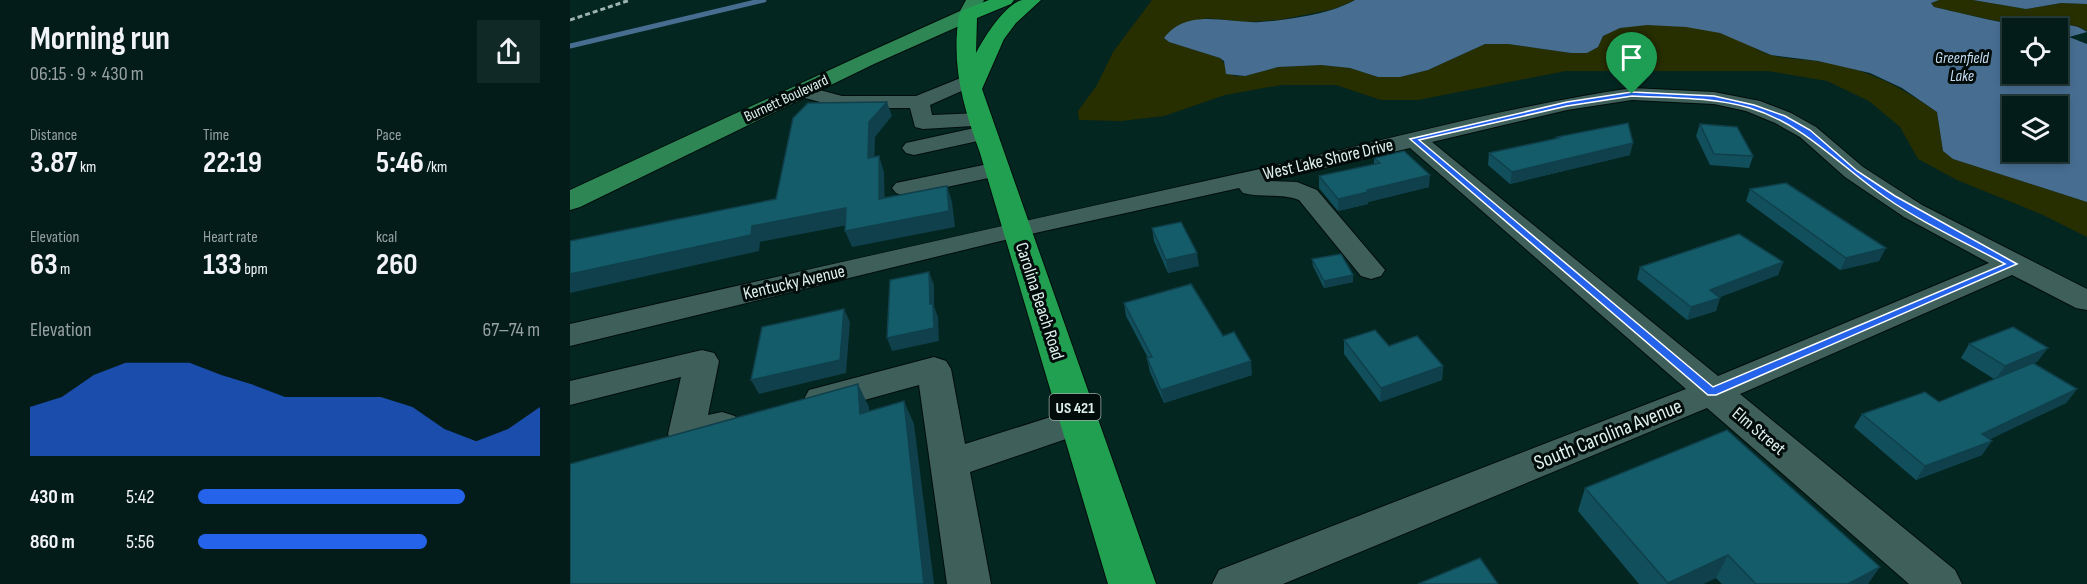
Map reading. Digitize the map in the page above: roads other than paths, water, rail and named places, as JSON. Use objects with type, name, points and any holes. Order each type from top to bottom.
[{"type":"highway","name":"Burnett Boulevard","points":[[972,8],[1005,0]]},
{"type":"highway","points":[[969,87],[990,43],[1005,22],[1032,0]]},
{"type":"highway","name":"Carolina Beach Road","points":[[972,8],[964,40],[969,87],[998,169],[1132,584]]},
{"type":"main road","name":"Burnett Boulevard","points":[[570,201],[972,8]]},
{"type":"street","points":[[801,91],[842,102],[918,102],[969,87]]},
{"type":"street","name":"West Lake Shore Drive","points":[[1017,229],[1612,96],[1673,95],[1733,101],[1775,115],[1808,132],[1878,189],[1920,215],[2087,301]]},
{"type":"street","points":[[918,102],[922,122],[983,127]]},
{"type":"street","points":[[941,181],[923,146],[983,127]]},
{"type":"street","name":"Elm Street","points":[[1414,139],[1940,584]]},
{"type":"street","points":[[905,188],[998,169]]},
{"type":"street","points":[[1238,181],[1252,188],[1297,190],[1308,195],[1316,201],[1371,270]]},
{"type":"street","name":"Kentucky Avenue","points":[[572,338],[1017,229]]},
{"type":"street","name":"South Carolina Avenue","points":[[1234,584],[1712,392],[2012,264]]},
{"type":"street","points":[[570,393],[702,361],[670,438],[754,416]]},
{"type":"street","points":[[788,408],[934,369],[969,584]]},
{"type":"street","points":[[949,464],[1079,421]]},
{"type":"water","name":"Greenfield Lake","points":[[1355,0],[1939,0],[1931,3],[1934,7],[2002,22],[2002,84],[2068,84],[2068,25],[2077,27],[2087,32],[2069,37],[2087,44],[2087,202],[1953,159],[1943,151],[1937,112],[1902,88],[1870,73],[1818,61],[1771,55],[1720,33],[1686,27],[1647,25],[1620,28],[1603,36],[1598,47],[1587,53],[1571,53],[1508,44],[1485,44],[1428,70],[1400,77],[1378,77],[1350,68],[1321,65],[1278,67],[1245,76],[1226,74],[1224,61],[1220,58],[1169,42],[1164,38],[1174,28],[1196,20],[1260,22],[1334,9]]},
{"type":"water","name":"Greenfield Lake","points":[[1973,0],[2087,0],[2087,4],[2061,3],[2026,9]]},
{"type":"waterway","points":[[570,46],[764,0]]},
{"type":"railway","points":[[570,20],[630,0]]}]
